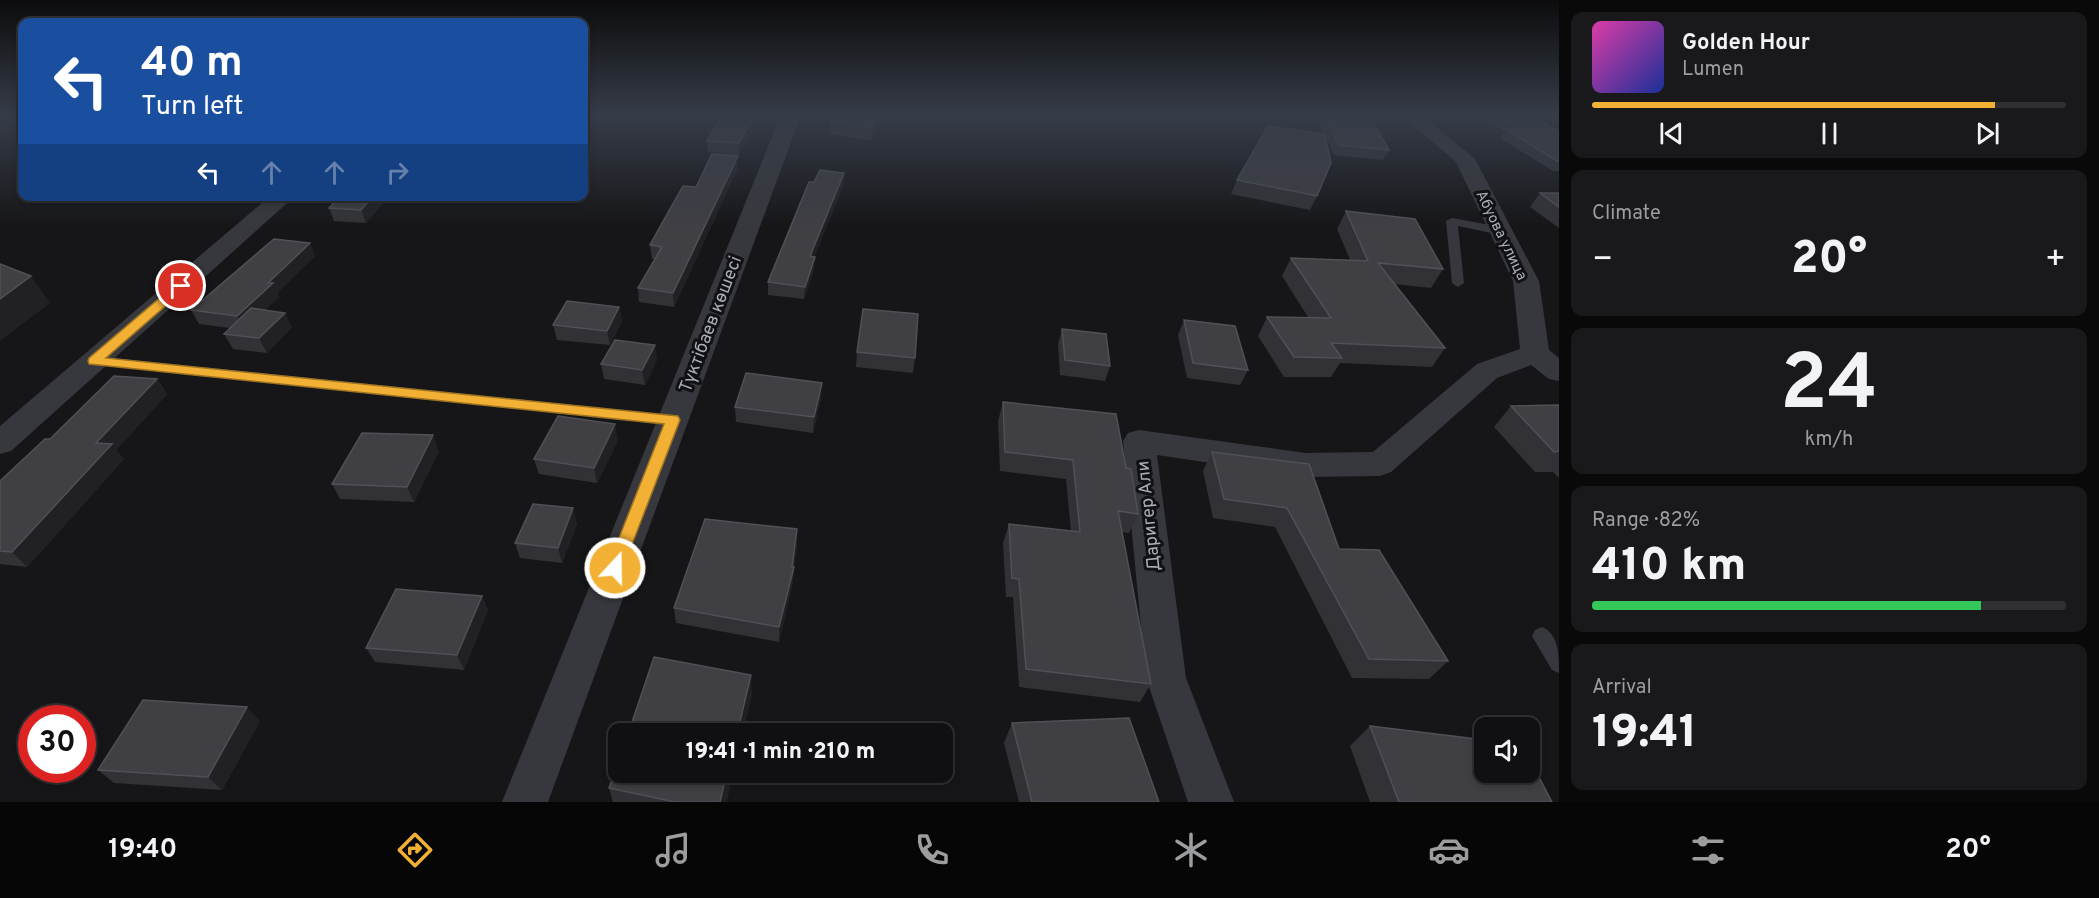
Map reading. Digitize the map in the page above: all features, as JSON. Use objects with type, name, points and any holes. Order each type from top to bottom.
[{"type":"street","name":"Түктібаев көшесі","points":[[525,802],[777,152]]},
{"type":"street","name":"Абуова улица","points":[[1457,152],[1465,159],[1526,280],[1547,363]]},
{"type":"street","points":[[0,443],[278,201]]},
{"type":"street","name":"Даригер Али","points":[[1210,802],[1166,678],[1139,441],[1306,465],[1380,464],[1487,371],[1547,363]]},
{"type":"lane","points":[[1458,283],[1452,221],[1501,231]]},
{"type":"lane","points":[[94,361],[673,420]]},
{"type":"lane","points":[[1542,636],[1559,664]]},
{"type":"building","points":[[1253,152],[1329,152],[1331,163],[1317,196],[1237,180]]},
{"type":"building","points":[[1543,152],[1559,152],[1559,162]]},
{"type":"building","points":[[712,154],[738,156],[673,293],[638,288],[662,247],[650,245],[662,223],[683,186],[696,187]]},
{"type":"building","points":[[820,170],[844,173],[810,256],[815,257],[805,287],[768,282],[809,182],[814,182]]},
{"type":"building","points":[[1540,193],[1559,193],[1559,207]]},
{"type":"building","points":[[335,201],[369,201],[361,210],[329,208]]},
{"type":"building","points":[[1346,211],[1415,219],[1443,269],[1378,263],[1445,348],[1331,343],[1342,358],[1294,357],[1267,317],[1331,318],[1291,258],[1368,261]]},
{"type":"building","points":[[274,239],[310,243],[268,283],[273,283],[237,316],[191,310]]},
{"type":"building","points":[[0,264],[31,276],[0,299]]},
{"type":"building","points":[[567,301],[619,307],[607,331],[553,325]]},
{"type":"building","points":[[251,308],[285,313],[259,338],[224,334]]},
{"type":"building","points":[[863,309],[918,314],[915,358],[857,352]]},
{"type":"building","points":[[1184,320],[1235,326],[1248,370],[1193,363]]},
{"type":"building","points":[[1062,329],[1106,334],[1110,366],[1065,360]]},
{"type":"building","points":[[615,340],[655,345],[642,370],[601,364]]},
{"type":"building","points":[[746,373],[822,383],[814,417],[735,407]]},
{"type":"building","points":[[114,376],[157,379],[96,443],[112,444],[12,552],[0,551],[0,481],[45,439],[50,439]]},
{"type":"building","points":[[1003,402],[1116,414],[1126,468],[1131,469],[1138,514],[1118,511],[1151,684],[1026,669],[1019,579],[1012,578],[1009,524],[1080,532],[1073,460],[1005,452]]},
{"type":"building","points":[[1559,405],[1559,451],[1554,452],[1511,406]]},
{"type":"building","points":[[558,416],[615,424],[594,468],[534,459]]},
{"type":"building","points":[[362,433],[433,435],[407,487],[332,484]]},
{"type":"building","points":[[1212,452],[1309,464],[1339,549],[1379,550],[1448,661],[1369,659],[1287,508],[1224,499]]},
{"type":"building","points":[[533,504],[573,508],[558,548],[515,543]]},
{"type":"building","points":[[705,519],[797,529],[792,567],[794,567],[779,627],[674,608]]},
{"type":"building","points":[[396,589],[482,596],[457,655],[366,648]]},
{"type":"building","points":[[654,657],[751,675],[740,723],[632,723]]},
{"type":"building","points":[[143,700],[247,707],[208,777],[98,770]]},
{"type":"building","points":[[1129,718],[1159,802],[1032,802],[1012,723]]},
{"type":"building","points":[[1370,726],[1474,739],[1474,783],[1540,783],[1540,779],[1552,802],[1399,802]]},
{"type":"building","points":[[611,783],[724,783],[720,802],[675,802],[609,788]]},
{"type":"route","points":[[181,286],[94,361],[673,420],[615,568]]}]
